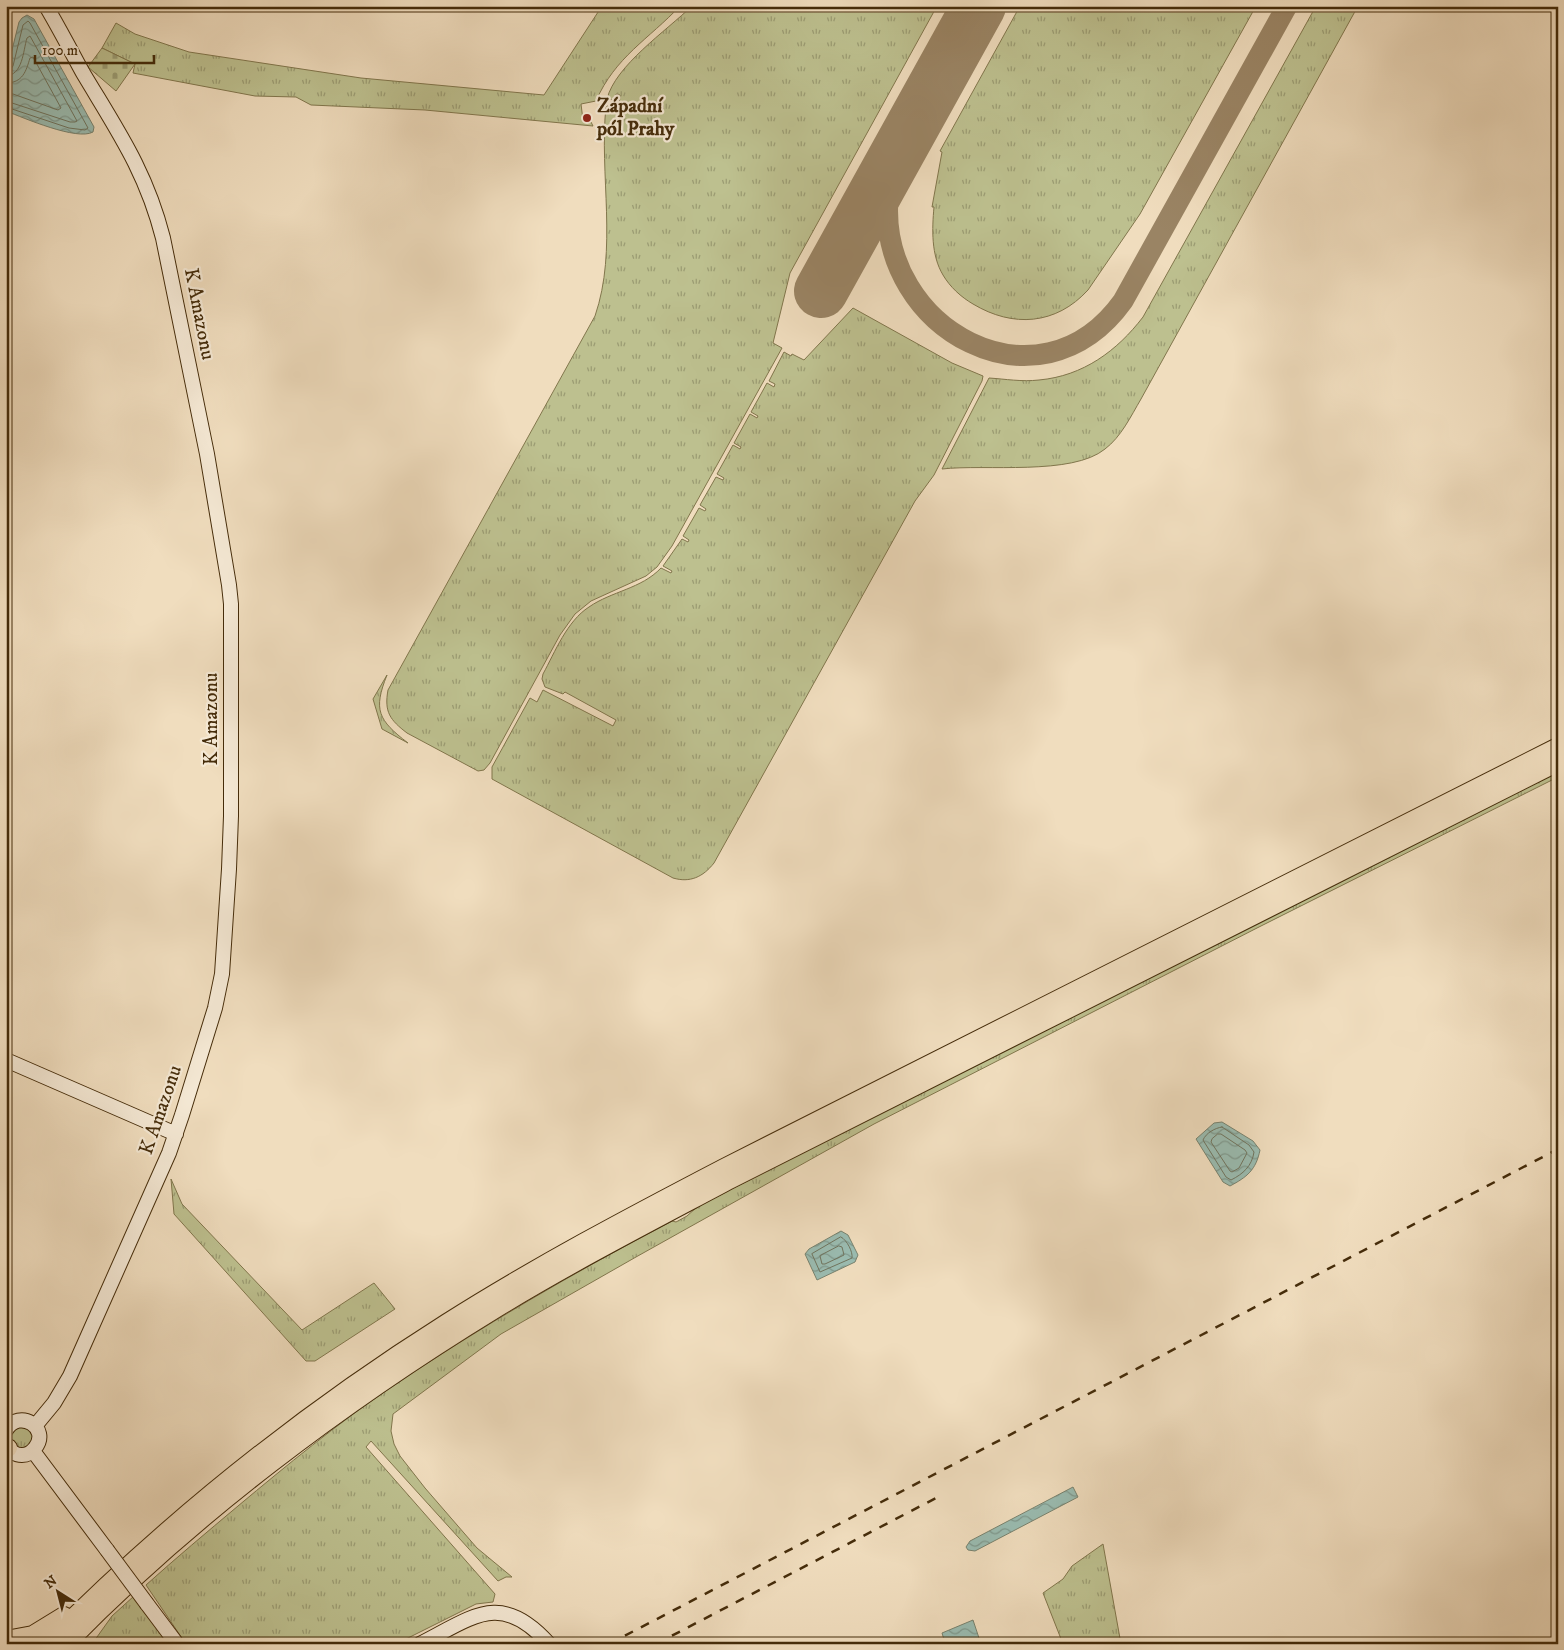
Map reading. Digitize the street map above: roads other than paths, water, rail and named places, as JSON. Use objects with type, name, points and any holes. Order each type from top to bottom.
[{"type":"highway","points":[[47,1644],[104,1589],[259,1456],[348,1390],[446,1323],[539,1267],[724,1168],[1558,747]]},
{"type":"highway","points":[[66,1644],[141,1573],[252,1479],[370,1391],[496,1309],[569,1266],[740,1175],[1558,762]]},
{"type":"highway","points":[[81,1644],[98,1620],[141,1573]]},
{"type":"highway","points":[[6,1640],[26,1637],[40,1632],[104,1589]]},
{"type":"street","name":"K Amazonu","points":[[35,1426],[54,1403],[70,1376],[176,1134],[215,1008],[222,974],[230,869],[231,816],[229,585],[207,454],[172,280],[148,187],[129,148],[46,6]]},
{"type":"street","points":[[6,1060],[176,1134]]},
{"type":"street","points":[[22,1420],[27,1420],[35,1426],[38,1431],[39,1442],[33,1451],[22,1455],[17,1454],[8,1435],[22,1420]]},
{"type":"street","points":[[33,1451],[176,1644]]},
{"type":"street","points":[[420,1644],[477,1615],[492,1612],[506,1613],[528,1623],[549,1644]]},
{"type":"water","points":[[27,15],[34,19],[94,127],[93,132],[75,134],[37,123],[6,111],[6,74],[19,22]]},
{"type":"water","points":[[1222,1122],[1253,1141],[1260,1150],[1256,1163],[1250,1172],[1230,1186],[1223,1182],[1196,1139],[1214,1123]]},
{"type":"water","points":[[841,1231],[848,1235],[858,1255],[855,1262],[817,1280],[805,1254],[809,1249]]},
{"type":"water","points":[[1073,1487],[1078,1497],[975,1551],[968,1550],[966,1547],[970,1541]]},
{"type":"water","points":[[973,1620],[981,1644],[945,1643],[942,1633]]},
{"type":"railway","points":[[609,1644],[1558,1149]]},
{"type":"railway","points":[[656,1644],[936,1498]]},
{"type":"place","name":"Západní pól Prahy","points":[[587,118]]}]
